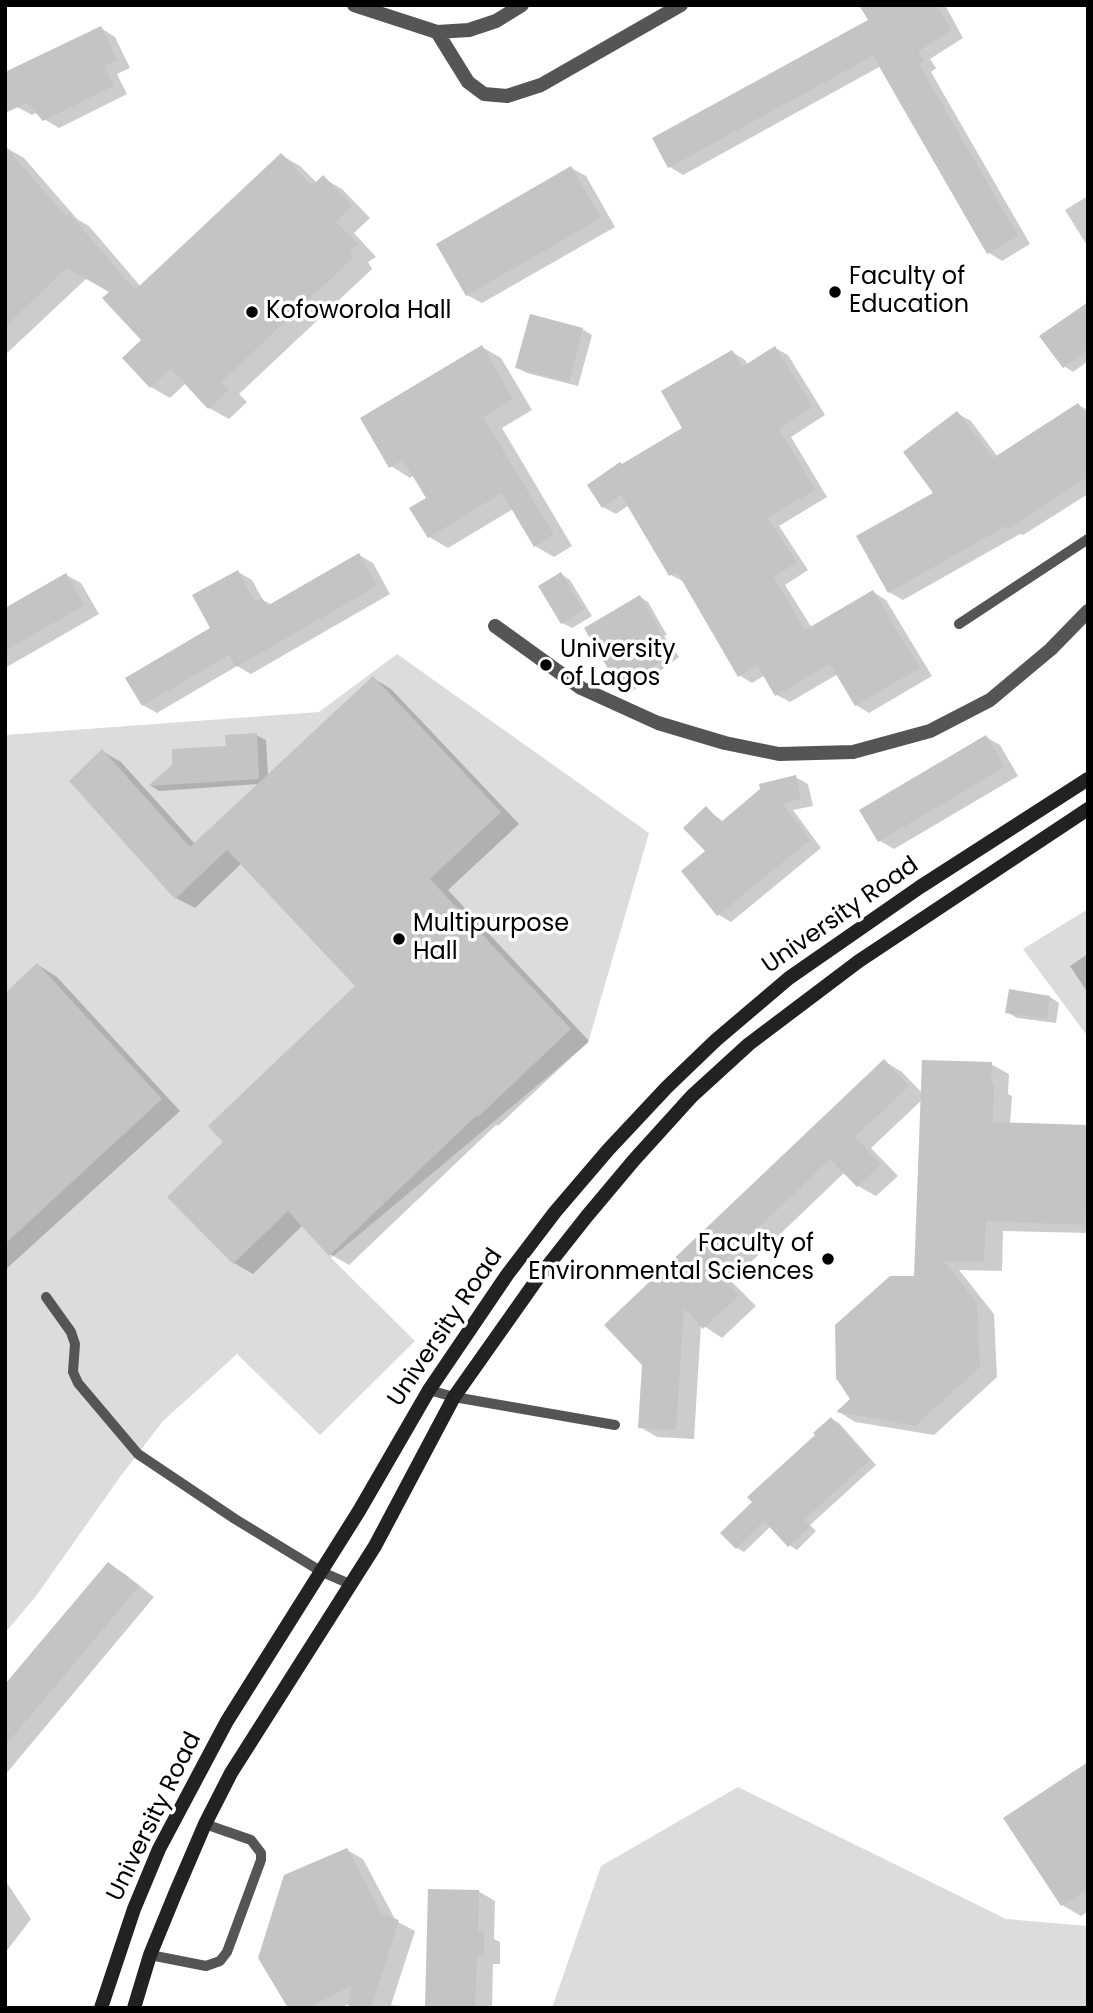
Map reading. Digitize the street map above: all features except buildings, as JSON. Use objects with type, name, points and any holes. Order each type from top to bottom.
[{"type":"main road","name":"University Road","points":[[101,2008],[134,1909],[159,1849],[227,1721],[322,1572],[429,1390],[507,1275],[564,1202],[658,1096],[716,1040],[789,978],[842,940],[1088,779]]},
{"type":"main road","name":"University Road","points":[[134,2008],[150,1955],[205,1824],[231,1773],[375,1546],[454,1398],[546,1268],[634,1160],[692,1096],[750,1044],[849,968],[1088,810]]},
{"type":"street","points":[[354,5],[437,32],[469,30],[496,21],[522,5]]},
{"type":"street","points":[[437,32],[468,82],[484,93],[507,96],[541,85],[681,5]]},
{"type":"street","points":[[495,626],[581,688],[658,723],[725,743],[779,754],[853,752],[930,731],[990,700],[1051,649],[1088,611]]},
{"type":"lane","points":[[959,624],[1088,540]]},
{"type":"lane","points":[[46,1297],[71,1332],[75,1344],[73,1373],[78,1383],[138,1454],[235,1519],[322,1572],[350,1584]]},
{"type":"lane","points":[[429,1390],[454,1398],[615,1425]]},
{"type":"lane","points":[[150,1955],[206,1966],[220,1961],[227,1952],[261,1860],[261,1853],[251,1840],[205,1824]]},
{"type":"shaded area","points":[[397,654],[649,833],[588,1043],[331,1258],[415,1341],[320,1435],[237,1354],[163,1421],[36,1596],[5,1633],[5,735],[319,712]]},
{"type":"shaded area","points":[[1088,909],[1088,1037],[1023,949]]},
{"type":"shaded area","points":[[738,1787],[1006,1919],[1088,1926],[1088,2008],[552,2008],[601,1866]]},
{"type":"place","name":"Faculty of Education","points":[[835,292]]},
{"type":"place","name":"Kofoworola Hall","points":[[252,312]]},
{"type":"place","name":"University of Lagos","points":[[546,665]]},
{"type":"place","name":"Multipurpose Hall","points":[[399,939]]},
{"type":"place","name":"Faculty of Environmental Sciences","points":[[828,1259]]}]
